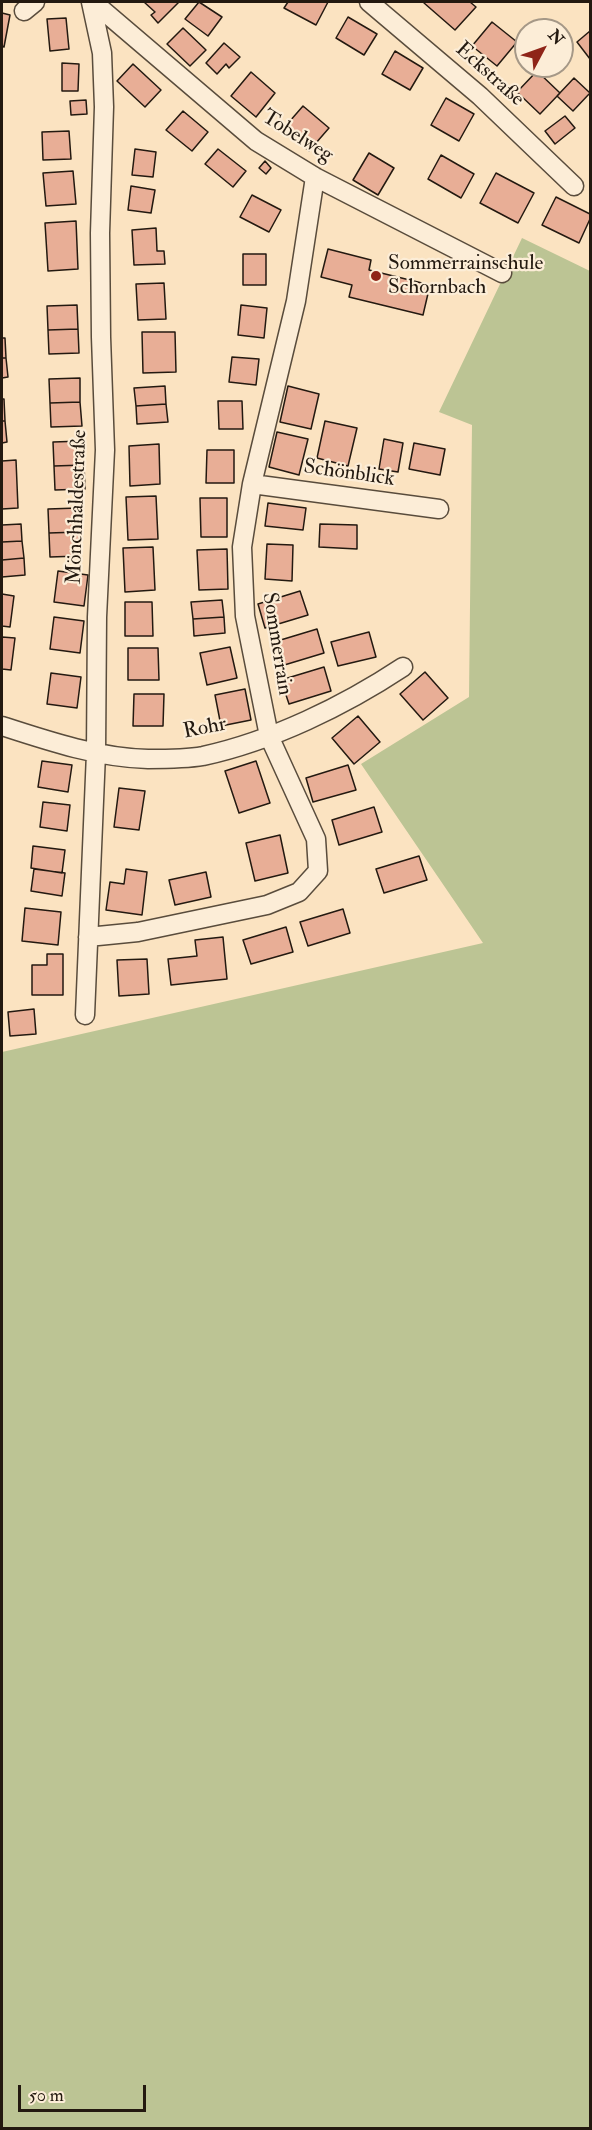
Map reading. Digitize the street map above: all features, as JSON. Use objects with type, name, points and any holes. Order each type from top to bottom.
[{"type":"street","name":"Tobelweg","points":[[92,2],[256,141],[315,177],[502,273]]},
{"type":"street","name":"Mönchhaldestraße","points":[[85,1015],[96,753],[96,617],[105,450],[100,233],[104,107],[102,53],[92,2]]},
{"type":"street","name":"Eckstraße","points":[[369,2],[480,96],[574,186]]},
{"type":"street","name":"Sommerrain","points":[[88,937],[138,932],[267,905],[299,892],[318,872],[316,839],[269,736],[245,616],[242,547],[252,484],[296,301],[315,177]]},
{"type":"street","name":"Schönblick","points":[[252,484],[440,509]]},
{"type":"street","name":"Rohr","points":[[2,726],[96,753],[147,759],[202,756],[269,736],[365,692],[403,667]]},
{"type":"green space","points":[[522,238],[590,271],[590,2128],[2,2128],[2,1052],[483,943],[361,764],[469,697],[472,425],[439,412]]},
{"type":"building","points":[[144,2],[179,2],[158,23],[151,15],[155,12]]},
{"type":"building","points":[[199,2],[222,17],[208,36],[185,19]]},
{"type":"building","points":[[288,2],[328,2],[316,25],[284,8]]},
{"type":"building","points":[[425,2],[470,2],[476,7],[455,30]]},
{"type":"building","points":[[2,13],[10,15],[4,47],[2,46]]},
{"type":"building","points":[[348,17],[377,34],[364,55],[336,38]]},
{"type":"building","points":[[66,18],[69,49],[50,51],[47,19]]},
{"type":"building","points":[[492,22],[514,40],[514,46],[497,66],[472,46]]},
{"type":"building","points":[[183,28],[206,50],[190,66],[167,44]]},
{"type":"building","points":[[590,31],[590,59],[577,42]]},
{"type":"building","points":[[224,43],[240,57],[229,68],[226,64],[217,74],[206,63]]},
{"type":"building","points":[[395,51],[423,68],[410,90],[382,74]]},
{"type":"building","points":[[62,63],[79,64],[78,91],[62,91]]},
{"type":"building","points":[[133,64],[161,90],[145,107],[117,81]]},
{"type":"building","points":[[251,72],[275,93],[256,117],[231,96]]},
{"type":"building","points":[[530,78],[544,78],[560,93],[540,114],[517,92]]},
{"type":"building","points":[[574,78],[590,93],[573,111],[557,96]]},
{"type":"building","points":[[446,98],[474,114],[459,141],[431,125]]},
{"type":"building","points":[[86,100],[87,114],[71,115],[70,101]]},
{"type":"building","points":[[303,106],[329,128],[309,151],[283,129]]},
{"type":"building","points":[[183,111],[208,132],[192,151],[166,130]]},
{"type":"building","points":[[565,116],[575,128],[555,144],[545,131]]},
{"type":"building","points":[[69,131],[71,159],[43,160],[42,132]]},
{"type":"building","points":[[135,149],[156,152],[153,177],[132,175]]},
{"type":"building","points":[[218,149],[246,171],[233,187],[205,164]]},
{"type":"building","points":[[369,153],[394,168],[378,195],[353,180]]},
{"type":"building","points":[[441,155],[474,174],[461,198],[428,179]]},
{"type":"building","points":[[265,161],[271,168],[266,174],[259,168]]},
{"type":"building","points":[[73,171],[76,204],[46,206],[43,173]]},
{"type":"building","points":[[496,173],[534,193],[518,223],[480,203]]},
{"type":"building","points":[[131,186],[155,190],[151,213],[128,210]]},
{"type":"building","points":[[252,195],[281,210],[269,232],[240,217]]},
{"type":"building","points":[[556,197],[590,214],[579,243],[542,225]]},
{"type":"building","points":[[76,221],[78,269],[48,271],[45,223]]},
{"type":"building","points":[[156,228],[157,251],[164,251],[165,264],[134,265],[132,230]]},
{"type":"building","name":"Sommerrainschule Schornbach","points":[[328,249],[371,260],[369,270],[430,285],[423,315],[349,297],[352,285],[321,277]]},
{"type":"building","points":[[243,254],[266,254],[266,285],[243,285]]},
{"type":"building","points":[[164,283],[166,319],[138,320],[136,284]]},
{"type":"building","points":[[77,305],[78,329],[48,330],[47,306]]},
{"type":"building","points":[[241,305],[267,308],[264,338],[238,335]]},
{"type":"building","points":[[78,329],[79,353],[49,354],[48,330]]},
{"type":"building","points":[[142,332],[175,332],[176,372],[143,373]]},
{"type":"building","points":[[2,338],[5,338],[6,358],[2,358]]},
{"type":"building","points":[[232,357],[259,359],[256,385],[229,382]]},
{"type":"building","points":[[2,358],[6,358],[8,377],[2,378]]},
{"type":"building","points":[[80,378],[80,402],[50,403],[49,379]]},
{"type":"building","points":[[165,386],[166,404],[136,406],[134,388]]},
{"type":"building","points":[[288,386],[319,394],[311,429],[280,422]]},
{"type":"building","points":[[2,399],[4,399],[5,421],[2,421]]},
{"type":"building","points":[[218,401],[242,401],[243,429],[219,429]]},
{"type":"building","points":[[80,402],[82,426],[51,427],[50,403]]},
{"type":"building","points":[[166,404],[168,422],[137,424],[136,406]]},
{"type":"building","points":[[2,421],[5,421],[7,442],[2,443]]},
{"type":"building","points":[[325,421],[357,428],[348,466],[317,458]]},
{"type":"building","points":[[277,432],[308,439],[299,475],[269,467]]},
{"type":"building","points":[[384,439],[403,443],[398,472],[379,469]]},
{"type":"building","points":[[83,441],[84,465],[54,466],[53,442]]},
{"type":"building","points":[[414,443],[445,449],[440,475],[409,469]]},
{"type":"building","points":[[159,444],[160,484],[130,486],[129,446]]},
{"type":"building","points":[[207,450],[234,450],[234,483],[206,483]]},
{"type":"building","points":[[16,460],[18,508],[2,509],[2,461]]},
{"type":"building","points":[[84,465],[85,489],[55,490],[54,466]]},
{"type":"building","points":[[156,496],[158,539],[128,540],[126,497]]},
{"type":"building","points":[[200,498],[227,498],[227,537],[201,537]]},
{"type":"building","points":[[268,503],[306,508],[303,530],[265,526]]},
{"type":"building","points":[[78,508],[79,532],[49,533],[48,509]]},
{"type":"building","points":[[21,524],[22,541],[2,542],[2,525]]},
{"type":"building","points":[[320,524],[357,525],[357,549],[319,547]]},
{"type":"building","points":[[79,532],[80,556],[50,557],[49,533]]},
{"type":"building","points":[[22,541],[24,558],[2,560],[2,542]]},
{"type":"building","points":[[267,544],[293,545],[292,581],[265,579]]},
{"type":"building","points":[[153,547],[155,590],[125,592],[123,548]]},
{"type":"building","points":[[227,549],[228,589],[199,590],[197,550]]},
{"type":"building","points":[[24,558],[25,575],[2,577],[2,560]]},
{"type":"building","points":[[58,571],[88,575],[84,606],[54,602]]},
{"type":"building","points":[[300,591],[308,615],[265,628],[258,604]]},
{"type":"building","points":[[2,594],[14,596],[10,627],[2,626]]},
{"type":"building","points":[[222,600],[224,617],[193,619],[191,602]]},
{"type":"building","points":[[125,602],[152,602],[153,636],[125,636]]},
{"type":"building","points":[[54,617],[84,621],[80,653],[50,649]]},
{"type":"building","points":[[224,617],[225,633],[194,636],[193,619]]},
{"type":"building","points":[[317,629],[324,653],[281,666],[274,642]]},
{"type":"building","points":[[369,632],[376,657],[338,666],[331,642]]},
{"type":"building","points":[[2,637],[15,638],[11,670],[2,669]]},
{"type":"building","points":[[230,647],[237,678],[207,685],[200,653]]},
{"type":"building","points":[[128,648],[158,648],[159,680],[128,680]]},
{"type":"building","points":[[324,667],[331,691],[289,704],[281,680]]},
{"type":"building","points":[[425,672],[448,698],[423,720],[400,694]]},
{"type":"building","points":[[51,673],[81,677],[77,708],[47,704]]},
{"type":"building","points":[[245,689],[251,720],[221,726],[215,695]]},
{"type":"building","points":[[134,694],[164,694],[163,726],[133,726]]},
{"type":"building","points":[[358,716],[380,742],[354,764],[332,738]]},
{"type":"building","points":[[42,761],[72,765],[68,792],[38,787]]},
{"type":"building","points":[[256,761],[270,803],[239,813],[225,771]]},
{"type":"building","points":[[348,765],[356,790],[313,802],[306,778]]},
{"type":"building","points":[[119,788],[145,791],[139,830],[114,827]]},
{"type":"building","points":[[43,802],[70,805],[67,831],[40,827]]},
{"type":"building","points":[[374,807],[382,832],[339,845],[332,820]]},
{"type":"building","points":[[280,835],[288,873],[255,881],[246,843]]},
{"type":"building","points":[[33,846],[65,850],[62,873],[31,868]]},
{"type":"building","points":[[419,856],[427,880],[384,893],[376,869]]},
{"type":"building","points":[[34,869],[65,873],[62,896],[31,891]]},
{"type":"building","points":[[126,869],[147,872],[142,915],[106,910],[110,882],[124,884]]},
{"type":"building","points":[[206,872],[211,897],[175,905],[169,880]]},
{"type":"building","points":[[25,908],[61,912],[58,945],[22,941]]},
{"type":"building","points":[[343,909],[350,933],[308,946],[300,922]]},
{"type":"building","points":[[286,927],[293,952],[251,964],[243,940]]},
{"type":"building","points":[[223,937],[227,979],[171,985],[168,959],[197,956],[195,940]]},
{"type":"building","points":[[47,954],[63,954],[63,995],[32,995],[32,965],[47,965]]},
{"type":"building","points":[[147,959],[149,994],[119,996],[117,960]]},
{"type":"building","points":[[34,1009],[36,1034],[10,1036],[8,1012]]},
{"type":"place","name":"Sommerrainschule Schornbach","points":[[376,276]]}]
